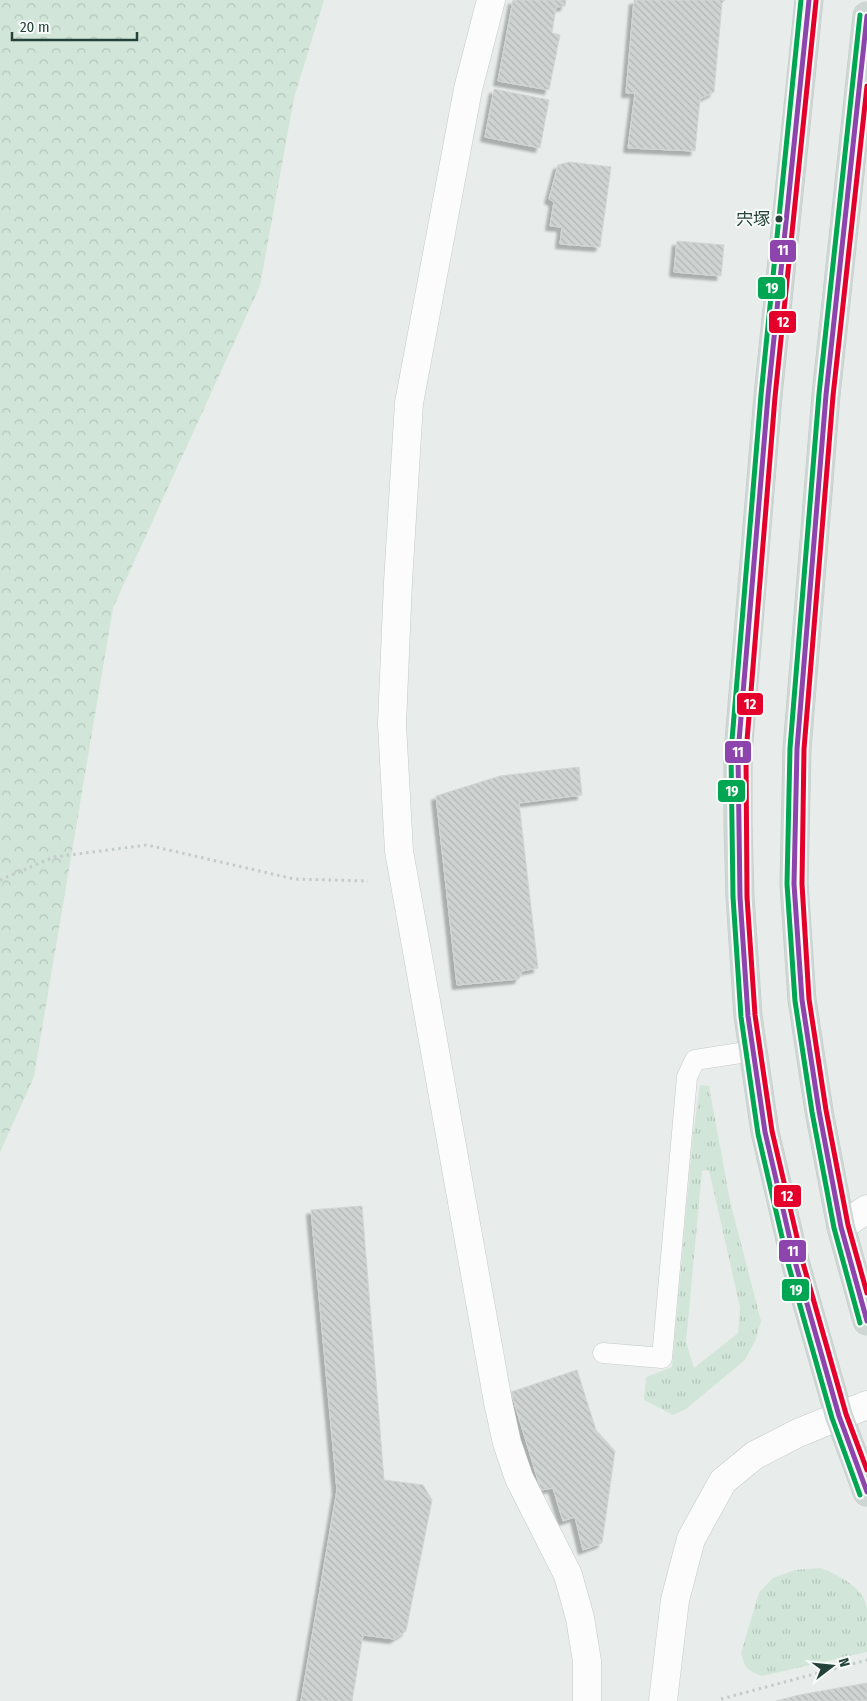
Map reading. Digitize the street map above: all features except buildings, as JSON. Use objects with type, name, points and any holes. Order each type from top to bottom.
[{"type":"main road","points":[[808,0],[768,396],[738,753],[740,898],[748,1016],[765,1132],[796,1265],[839,1416],[867,1492]]},
{"type":"main road","points":[[867,16],[826,405],[798,749],[794,884],[802,1000],[820,1120],[840,1227],[867,1321]]},
{"type":"street","points":[[491,0],[468,90],[409,403],[392,724],[399,851],[506,1443],[519,1478],[568,1575],[580,1618],[587,1661],[587,1701]]},
{"type":"street","points":[[840,1227],[867,1208]]},
{"type":"street","points":[[663,1701],[676,1600],[691,1539],[723,1481],[755,1455],[798,1433],[867,1405]]},
{"type":"lane","points":[[603,1353],[662,1358],[686,1077],[695,1060],[754,1051]]},
{"type":"path","points":[[0,880],[54,857],[147,845],[294,879],[406,883]]},
{"type":"path","points":[[721,1699],[867,1660]]},
{"type":"green space","points":[[0,0],[324,0],[294,98],[260,286],[113,608],[34,1077],[0,1152]]},
{"type":"green space","points":[[700,1085],[709,1086],[730,1201],[761,1321],[756,1339],[745,1360],[686,1409],[673,1415],[644,1400],[646,1377],[672,1367],[693,1135]],"holes":[[[709,1170],[740,1307],[738,1333],[694,1368],[686,1342],[702,1171]]]},
{"type":"green space","points":[[821,1568],[849,1583],[865,1600],[867,1608],[867,1652],[762,1676],[750,1670],[745,1666],[741,1653],[759,1592],[773,1578],[795,1570]]},
{"type":"transit line","name":"19","points":[[801,0],[761,395],[731,752],[733,897],[741,1017],[758,1134],[789,1267],[832,1418],[860,1495]]},
{"type":"transit line","name":"11","points":[[809,0],[768,396],[738,753],[740,897],[748,1016],[765,1132],[796,1265],[839,1416],[867,1492]]},
{"type":"transit line","name":"12","points":[[816,1],[775,397],[746,753],[747,897],[755,1015],[772,1131],[803,1263],[846,1414],[867,1470]]},
{"type":"transit line","name":"19","points":[[860,15],[819,394],[790,748],[787,884],[795,1001],[812,1112],[834,1228],[860,1323]]},
{"type":"transit line","name":"11","points":[[867,16],[826,395],[797,749],[794,884],[802,1000],[819,1111],[841,1227],[867,1321]]},
{"type":"transit line","name":"12","points":[[867,86],[833,396],[804,749],[802,884],[809,999],[826,1110],[848,1225],[867,1293]]},
{"type":"place","name":"宍塚","points":[[779,219]]}]
